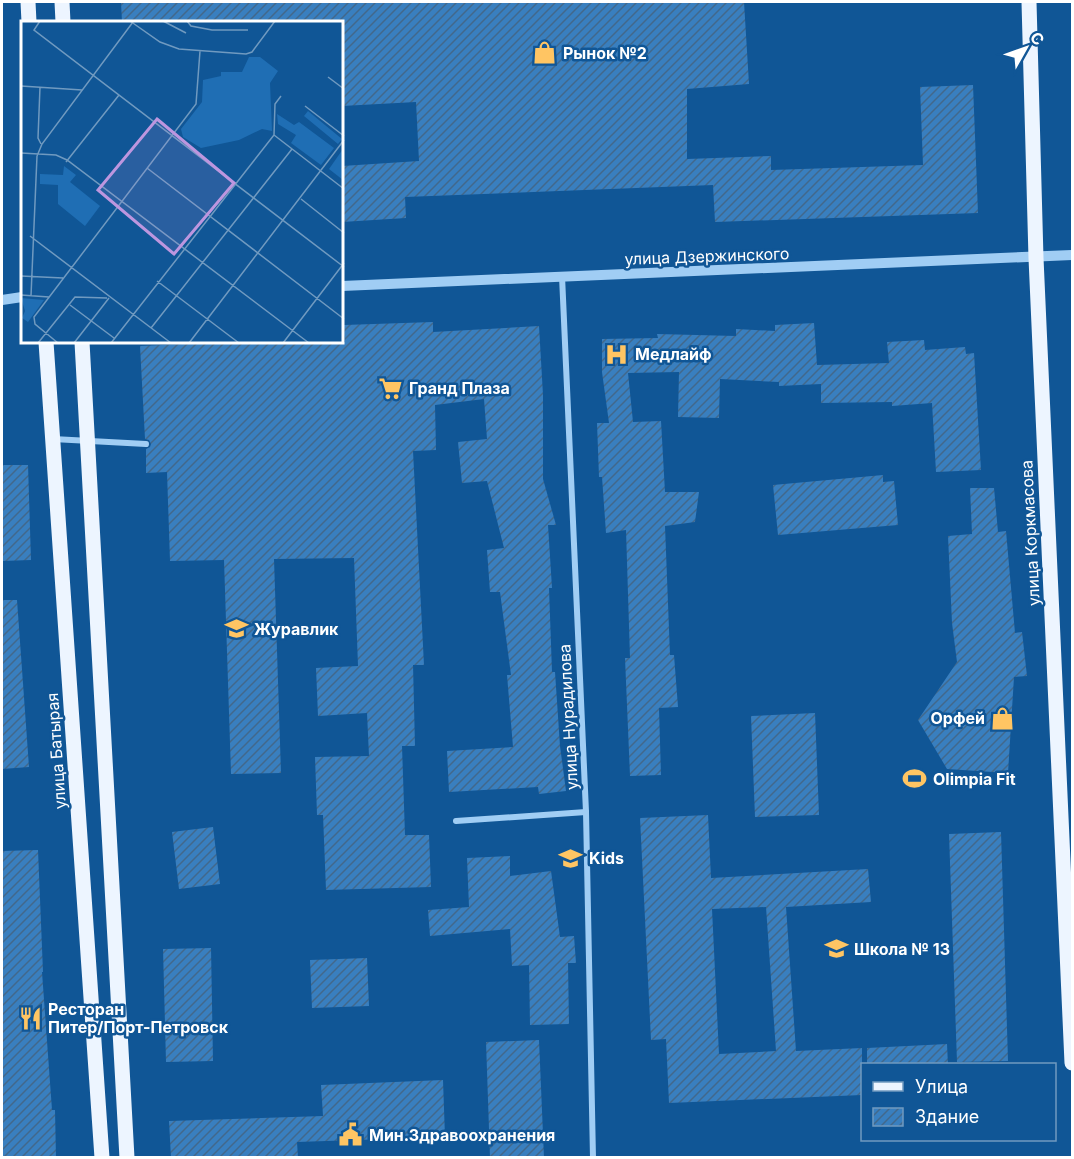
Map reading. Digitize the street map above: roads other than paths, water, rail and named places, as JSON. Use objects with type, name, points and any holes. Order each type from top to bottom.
[{"type":"main road","points":[[28,2],[29,21]]},
{"type":"main road","points":[[62,2],[63,21]]},
{"type":"main road","name":"улица Коркмасова","points":[[1029,2],[1036,258],[1072,1063]]},
{"type":"main road","name":"улица Батырая","points":[[46,344],[102,1158]]},
{"type":"main road","points":[[82,344],[127,1158]]},
{"type":"street","name":"улица Дзержинского","points":[[344,286],[1072,255]]},
{"type":"street","name":"улица Нурадилова","points":[[562,276],[586,812],[592,1158]]},
{"type":"street","points":[[2,300],[21,297]]},
{"type":"street","points":[[53,438],[146,444]]},
{"type":"street","points":[[456,821],[586,812]]},
{"type":"place","name":"Рынок №2","points":[[545,53]]},
{"type":"place","name":"Медлайф","points":[[617,354]]},
{"type":"place","name":"Гранд Плаза","points":[[391,388]]},
{"type":"place","name":"Журавлик","points":[[236,629]]},
{"type":"place","name":"Орфей","points":[[1003,718]]},
{"type":"place","name":"Olimpia Fit","points":[[915,779]]},
{"type":"place","name":"Kids","points":[[571,858]]},
{"type":"place","name":"Школа № 13","points":[[836,949]]},
{"type":"place","name":"Ресторан Питер/Порт-Петровск","points":[[30,1018]]},
{"type":"place","name":"Мин.Здравоохранения","points":[[351,1135]]}]
